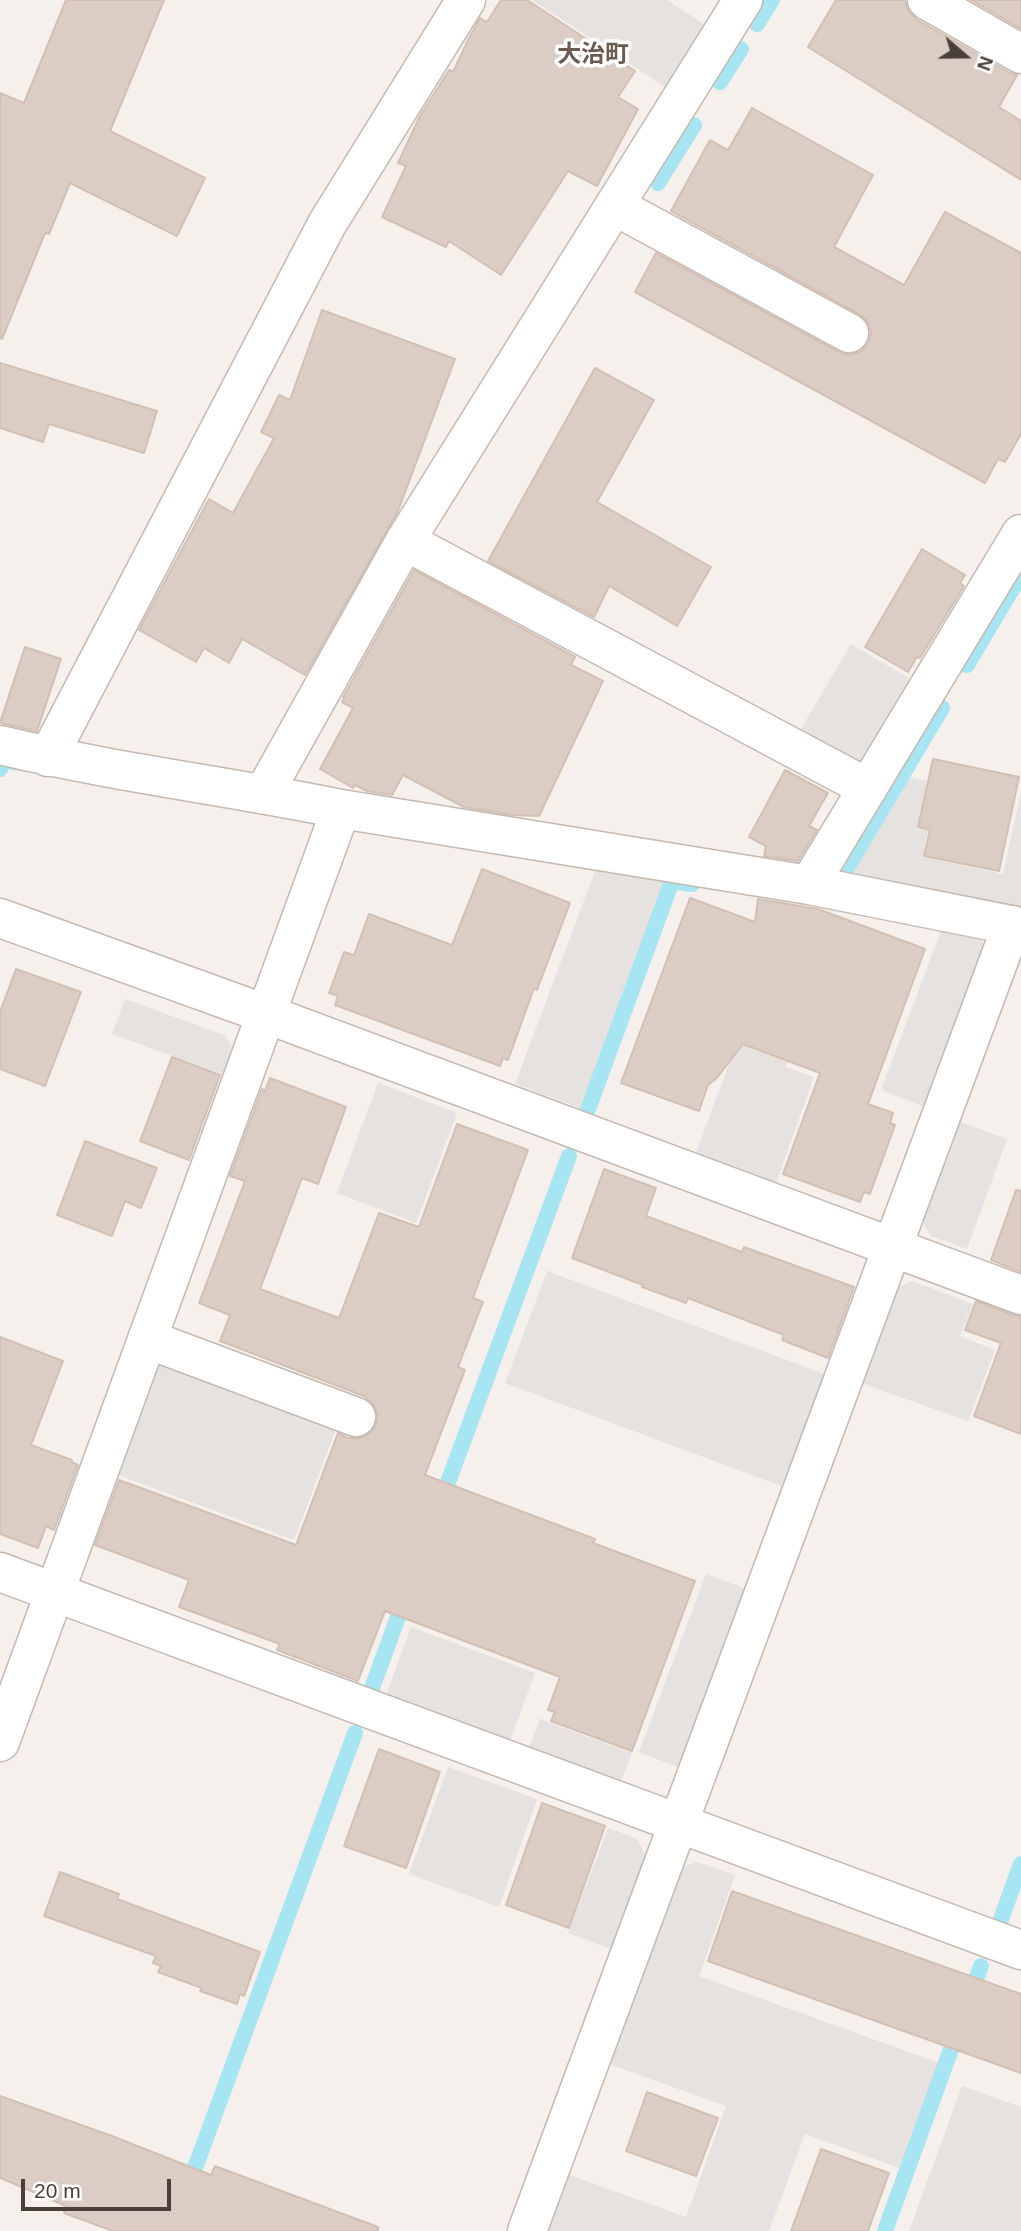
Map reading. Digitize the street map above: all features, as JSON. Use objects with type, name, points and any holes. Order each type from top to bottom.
[{"type":"street","points":[[48,757],[327,224],[466,0]]},
{"type":"street","points":[[264,793],[405,541],[743,0]]},
{"type":"street","points":[[927,0],[1021,54]]},
{"type":"street","points":[[615,206],[849,332]]},
{"type":"street","points":[[809,885],[1021,534]]},
{"type":"street","points":[[405,541],[868,788]]},
{"type":"street","points":[[0,745],[48,757],[264,793],[341,809],[809,885],[1016,926],[892,1248],[527,2231]]},
{"type":"street","points":[[0,1742],[341,809]]},
{"type":"street","points":[[0,918],[1021,1294]]},
{"type":"street","points":[[147,1339],[356,1417]]},
{"type":"street","points":[[0,1572],[1021,1950]]},
{"type":"shaded area","points":[[532,0],[667,0],[708,27],[668,89]]},
{"type":"shaded area","points":[[851,644],[912,680],[856,768],[798,734]]},
{"type":"shaded area","points":[[908,777],[927,781],[917,829],[928,831],[923,857],[1003,874],[1021,792],[1021,915],[847,878]]},
{"type":"shaded area","points":[[598,863],[667,873],[580,1108],[515,1084]]},
{"type":"shaded area","points":[[944,923],[975,929],[985,946],[925,1107],[881,1090]]},
{"type":"shaded area","points":[[125,999],[224,1035],[235,1049],[225,1075],[112,1034]]},
{"type":"shaded area","points":[[750,1007],[801,1027],[786,1067],[814,1077],[776,1183],[696,1153]]},
{"type":"shaded area","points":[[378,1083],[457,1113],[416,1223],[337,1193]]},
{"type":"shaded area","points":[[958,1121],[1007,1139],[967,1249],[931,1236],[921,1220]]},
{"type":"shaded area","points":[[547,1271],[830,1376],[789,1489],[505,1383]]},
{"type":"shaded area","points":[[912,1281],[973,1304],[960,1336],[995,1350],[968,1421],[863,1384],[899,1287]]},
{"type":"shaded area","points":[[158,1363],[336,1429],[294,1540],[118,1475]]},
{"type":"shaded area","points":[[706,1574],[751,1591],[685,1770],[639,1752]]},
{"type":"shaded area","points":[[411,1627],[535,1673],[510,1741],[386,1695]]},
{"type":"shaded area","points":[[540,1719],[632,1753],[621,1782],[529,1748]]},
{"type":"shaded area","points":[[448,1767],[537,1799],[499,1907],[409,1874]]},
{"type":"shaded area","points":[[608,1828],[636,1838],[649,1862],[616,1951],[568,1933]]},
{"type":"shaded area","points":[[697,1862],[735,1875],[699,1976],[939,2063],[902,2169],[805,2134],[769,2231],[543,2231],[564,2173],[686,2217],[726,2106],[606,2063],[676,1869]]},
{"type":"shaded area","points":[[962,2086],[1021,2107],[1021,2231],[909,2231]]},
{"type":"building","points":[[66,0],[164,0],[110,131],[205,178],[177,236],[70,183],[49,234],[45,233],[2,339],[0,93],[24,103]]},
{"type":"building","points":[[501,0],[527,0],[635,71],[618,97],[638,109],[597,186],[568,171],[501,275],[449,241],[446,247],[382,217],[406,166],[398,163],[420,116],[449,70],[453,72],[480,18],[487,22]]},
{"type":"building","points":[[836,0],[905,0],[908,10],[916,19],[1017,75],[999,107],[1021,121],[1021,180],[808,47]]},
{"type":"building","points":[[971,0],[1021,0],[1021,29]]},
{"type":"building","points":[[752,108],[873,175],[834,247],[904,285],[945,212],[1021,253],[1021,434],[1005,462],[998,459],[985,483],[635,292],[656,253],[839,352],[850,355],[861,351],[868,344],[871,332],[867,321],[859,314],[671,211],[710,140],[728,150]]},
{"type":"building","points":[[322,310],[455,359],[398,511],[305,675],[242,639],[229,663],[204,648],[196,662],[139,630],[209,499],[233,513],[274,438],[261,432],[279,395],[290,400]]},
{"type":"building","points":[[0,363],[157,411],[144,453],[49,424],[43,442],[0,428]]},
{"type":"building","points":[[595,368],[654,400],[597,502],[711,567],[677,626],[609,586],[594,617],[488,561]]},
{"type":"building","points":[[922,549],[965,575],[960,583],[964,586],[920,658],[917,657],[908,672],[865,647]]},
{"type":"building","points":[[414,570],[575,657],[571,665],[603,681],[539,816],[512,815],[464,807],[403,775],[392,795],[367,791],[355,785],[353,788],[320,769],[353,708],[342,702],[343,697]]},
{"type":"building","points":[[25,647],[61,659],[37,731],[0,723]]},
{"type":"building","points":[[933,759],[1019,777],[999,871],[924,856],[930,830],[918,827]]},
{"type":"building","points":[[785,770],[828,793],[809,826],[817,830],[798,861],[764,856],[766,846],[749,837]]},
{"type":"building","points":[[482,869],[570,903],[537,990],[534,988],[508,1060],[503,1058],[500,1066],[335,1005],[338,996],[329,993],[344,952],[354,955],[369,914],[452,945]]},
{"type":"building","points":[[690,898],[755,922],[758,899],[818,909],[925,949],[868,1104],[893,1113],[890,1123],[895,1125],[870,1194],[864,1192],[860,1202],[783,1174],[820,1073],[743,1044],[716,1079],[708,1085],[699,1111],[621,1083]]},
{"type":"building","points":[[16,969],[81,992],[45,1086],[0,1069],[0,1012]]},
{"type":"building","points":[[172,1057],[220,1075],[189,1160],[140,1141]]},
{"type":"building","points":[[270,1078],[346,1107],[318,1184],[302,1178],[260,1289],[339,1318],[379,1213],[419,1227],[457,1124],[528,1150],[473,1298],[483,1302],[458,1367],[465,1370],[425,1475],[595,1539],[593,1543],[695,1581],[632,1751],[551,1721],[555,1712],[548,1710],[560,1677],[385,1611],[358,1681],[277,1650],[280,1644],[179,1607],[189,1580],[95,1545],[119,1480],[296,1545],[338,1433],[348,1438],[360,1438],[370,1433],[376,1425],[377,1413],[372,1403],[364,1396],[220,1341],[230,1315],[199,1303],[245,1181],[230,1176],[262,1089],[265,1091]]},
{"type":"building","points":[[85,1141],[157,1168],[141,1208],[125,1201],[112,1236],[57,1215]]},
{"type":"building","points":[[604,1169],[656,1188],[646,1216],[742,1252],[744,1247],[854,1287],[828,1358],[782,1340],[784,1335],[688,1298],[686,1303],[572,1258]]},
{"type":"building","points":[[1016,1190],[1021,1191],[1021,1272],[991,1260]]},
{"type":"building","points":[[976,1301],[1021,1316],[1021,1434],[974,1416],[1001,1343],[965,1330]]},
{"type":"building","points":[[0,1337],[63,1361],[31,1445],[72,1460],[71,1462],[78,1465],[54,1530],[46,1526],[38,1548],[0,1534]]},
{"type":"building","points":[[379,1749],[440,1772],[406,1868],[344,1846]]},
{"type":"building","points":[[542,1803],[605,1826],[569,1928],[506,1905]]},
{"type":"building","points":[[60,1872],[119,1894],[117,1899],[260,1952],[244,1996],[240,1994],[237,2004],[200,1991],[202,1988],[158,1972],[161,1966],[153,1963],[156,1956],[44,1916]]},
{"type":"building","points":[[732,1891],[1021,1994],[1021,2073],[708,1961]]},
{"type":"building","points":[[647,2092],[718,2118],[696,2176],[626,2151]]},
{"type":"building","points":[[0,2096],[211,2175],[215,2166],[378,2227],[378,2231],[113,2231],[64,2213],[66,2206],[0,2178]]},
{"type":"building","points":[[821,2149],[889,2173],[868,2231],[791,2231]]},
{"type":"waterway","points":[[757,24],[772,0]]},
{"type":"waterway","points":[[720,82],[741,49]]},
{"type":"waterway","points":[[658,183],[694,125]]},
{"type":"waterway","points":[[967,665],[1021,574]]},
{"type":"waterway","points":[[838,883],[942,708]]},
{"type":"waterway","points":[[0,769],[3,760],[19,763]]},
{"type":"waterway","points":[[587,1112],[672,881],[692,884]]},
{"type":"waterway","points":[[441,1501],[569,1156]]},
{"type":"waterway","points":[[372,1688],[405,1598]]},
{"type":"waterway","points":[[188,2187],[355,1733]]},
{"type":"waterway","points":[[1000,1922],[1021,1864]]},
{"type":"waterway","points":[[970,1996],[981,1966]]},
{"type":"waterway","points":[[885,2231],[958,2030]]},
{"type":"district","name":"大治町","points":[[593,55]]}]
